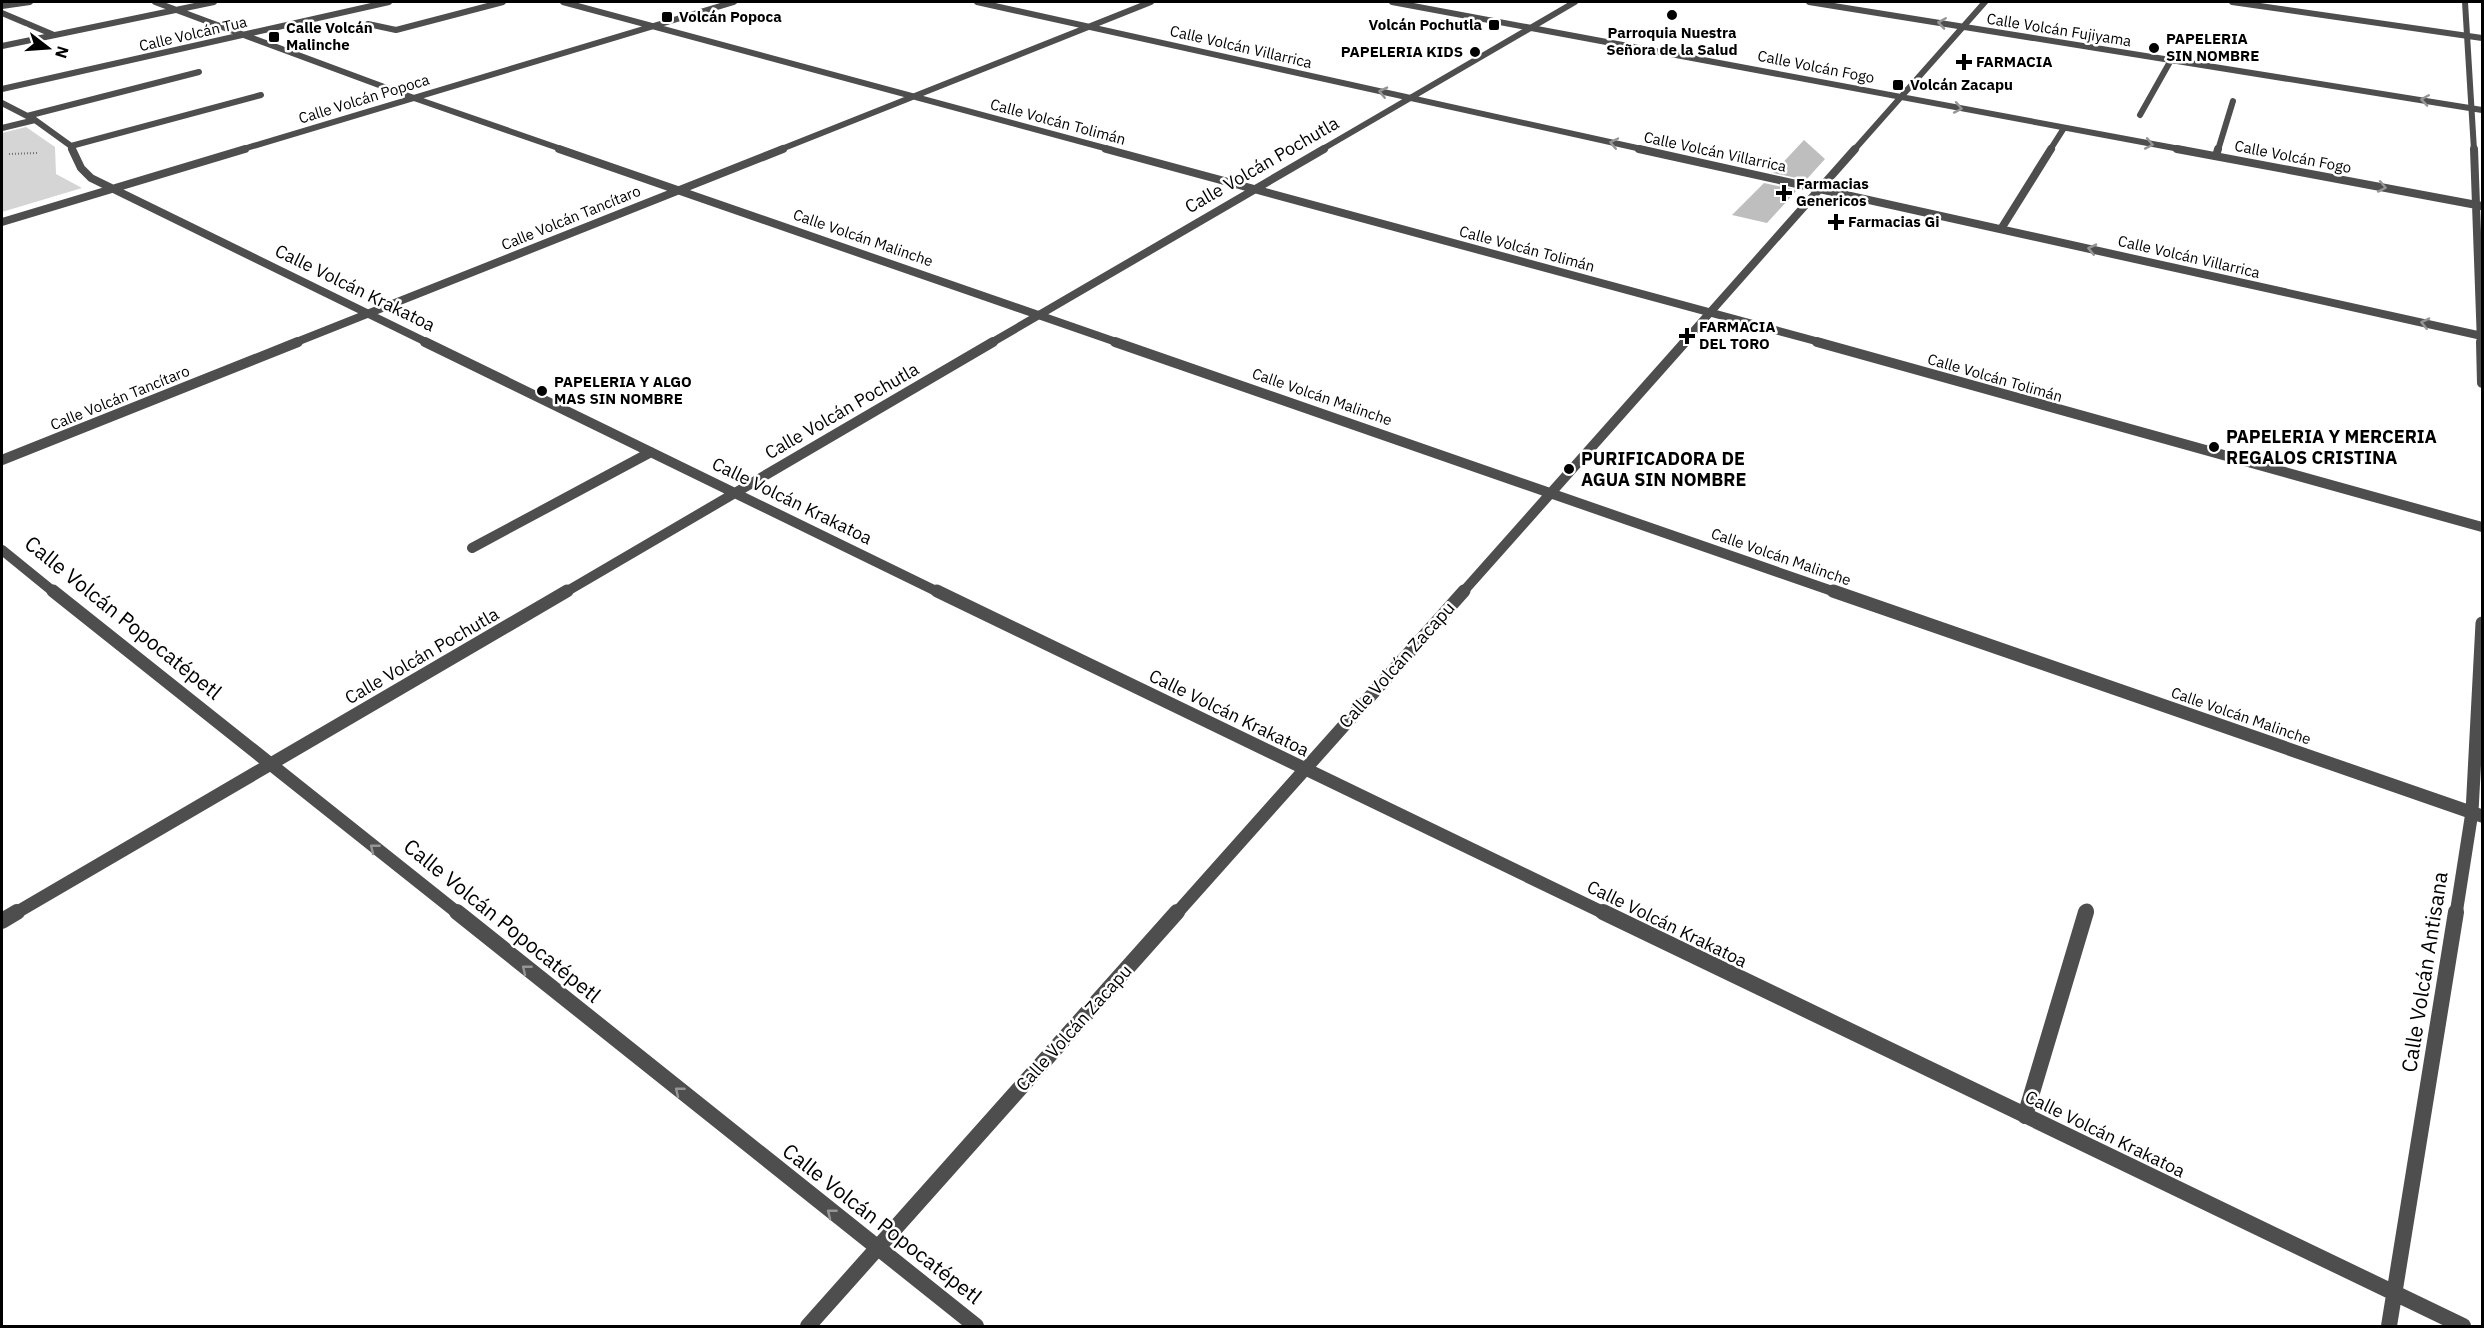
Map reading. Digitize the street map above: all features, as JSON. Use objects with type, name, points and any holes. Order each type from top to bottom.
[{"type":"street","points":[[2,6],[30,2]]},
{"type":"street","name":"Calle Volcán Malinche","points":[[154,2],[414,98],[677,190],[2477,814]]},
{"type":"street","points":[[2,46],[214,2]]},
{"type":"street","name":"Calle Volcán Tua","points":[[2,89],[389,2]]},
{"type":"street","points":[[368,24],[396,30],[503,2]]},
{"type":"street","name":"Calle Volcán Tolimán","points":[[563,2],[1710,312],[2482,527]]},
{"type":"street","name":"Calle Volcán Popoca","points":[[2,222],[734,2]]},
{"type":"street","name":"Calle Volcán Villarrica","points":[[977,2],[2482,336]]},
{"type":"street","name":"Calle Volcán Tancítaro","points":[[2,460],[1151,2]]},
{"type":"street","name":"Calle Volcán Fogo","points":[[1392,2],[2479,206]]},
{"type":"street","name":"Calle Volcán Pochutla","points":[[2,921],[1575,2]]},
{"type":"street","name":"Calle Volcán Fujiyama","points":[[1809,2],[2482,110]]},
{"type":"street","name":"Calle Volcán Zacapu","points":[[808,1326],[1551,493],[1984,2]]},
{"type":"street","points":[[2232,2],[2482,38]]},
{"type":"street","points":[[2465,2],[2479,206],[2482,383]]},
{"type":"street","points":[[2,13],[54,35]]},
{"type":"street","points":[[2140,115],[2171,60]]},
{"type":"street","points":[[2,128],[199,72]]},
{"type":"street","points":[[71,146],[261,95]]},
{"type":"street","points":[[2216,156],[2233,101]]},
{"type":"street","name":"Calle Volcán Krakatoa","points":[[2,103],[31,118],[71,146],[81,168],[91,178],[112,189],[1304,769],[2463,1326]]},
{"type":"street","points":[[2001,229],[2064,128]]},
{"type":"street","points":[[472,548],[651,452]]},
{"type":"street","name":"Calle Volcán Popocatépetl","points":[[2,550],[976,1326]]},
{"type":"street","name":"Calle Volcán Antisana","points":[[2389,1326],[2477,814],[2482,623]]},
{"type":"street","points":[[2025,1116],[2087,910]]},
{"type":"shaded area","points":[[26,127],[55,147],[56,174],[82,188],[2,212],[2,133]]},
{"type":"building","points":[[1804,140],[1825,159],[1806,180],[1773,173]]},
{"type":"building","points":[[1764,183],[1797,190],[1767,223],[1732,215]]},
{"type":"place","name":"Parroquia Nuestra Señora de la Salud","points":[[1672,15]]},
{"type":"place","name":"Volcán Popoca","points":[[667,17]]},
{"type":"place","name":"Volcán Pochutla","points":[[1494,25]]},
{"type":"place","name":"Calle Volcán Malinche","points":[[274,37]]},
{"type":"place","name":"PAPELERIA SIN NOMBRE","points":[[2154,48]]},
{"type":"place","name":"PAPELERIA KIDS","points":[[1475,52]]},
{"type":"place","name":"FARMACIA","points":[[1964,62]]},
{"type":"place","name":"Volcán Zacapu","points":[[1898,85]]},
{"type":"place","name":"Farmacias Genericos","points":[[1784,193]]},
{"type":"place","name":"Farmacias Gi","points":[[1836,222]]},
{"type":"place","name":"FARMACIA DEL TORO","points":[[1687,336]]},
{"type":"place","name":"PAPELERIA Y ALGO MAS SIN NOMBRE","points":[[542,391]]},
{"type":"place","name":"PAPELERIA Y MERCERIA REGALOS CRISTINA","points":[[2214,447]]},
{"type":"place","name":"PURIFICADORA DE AGUA SIN NOMBRE","points":[[1569,469]]}]
